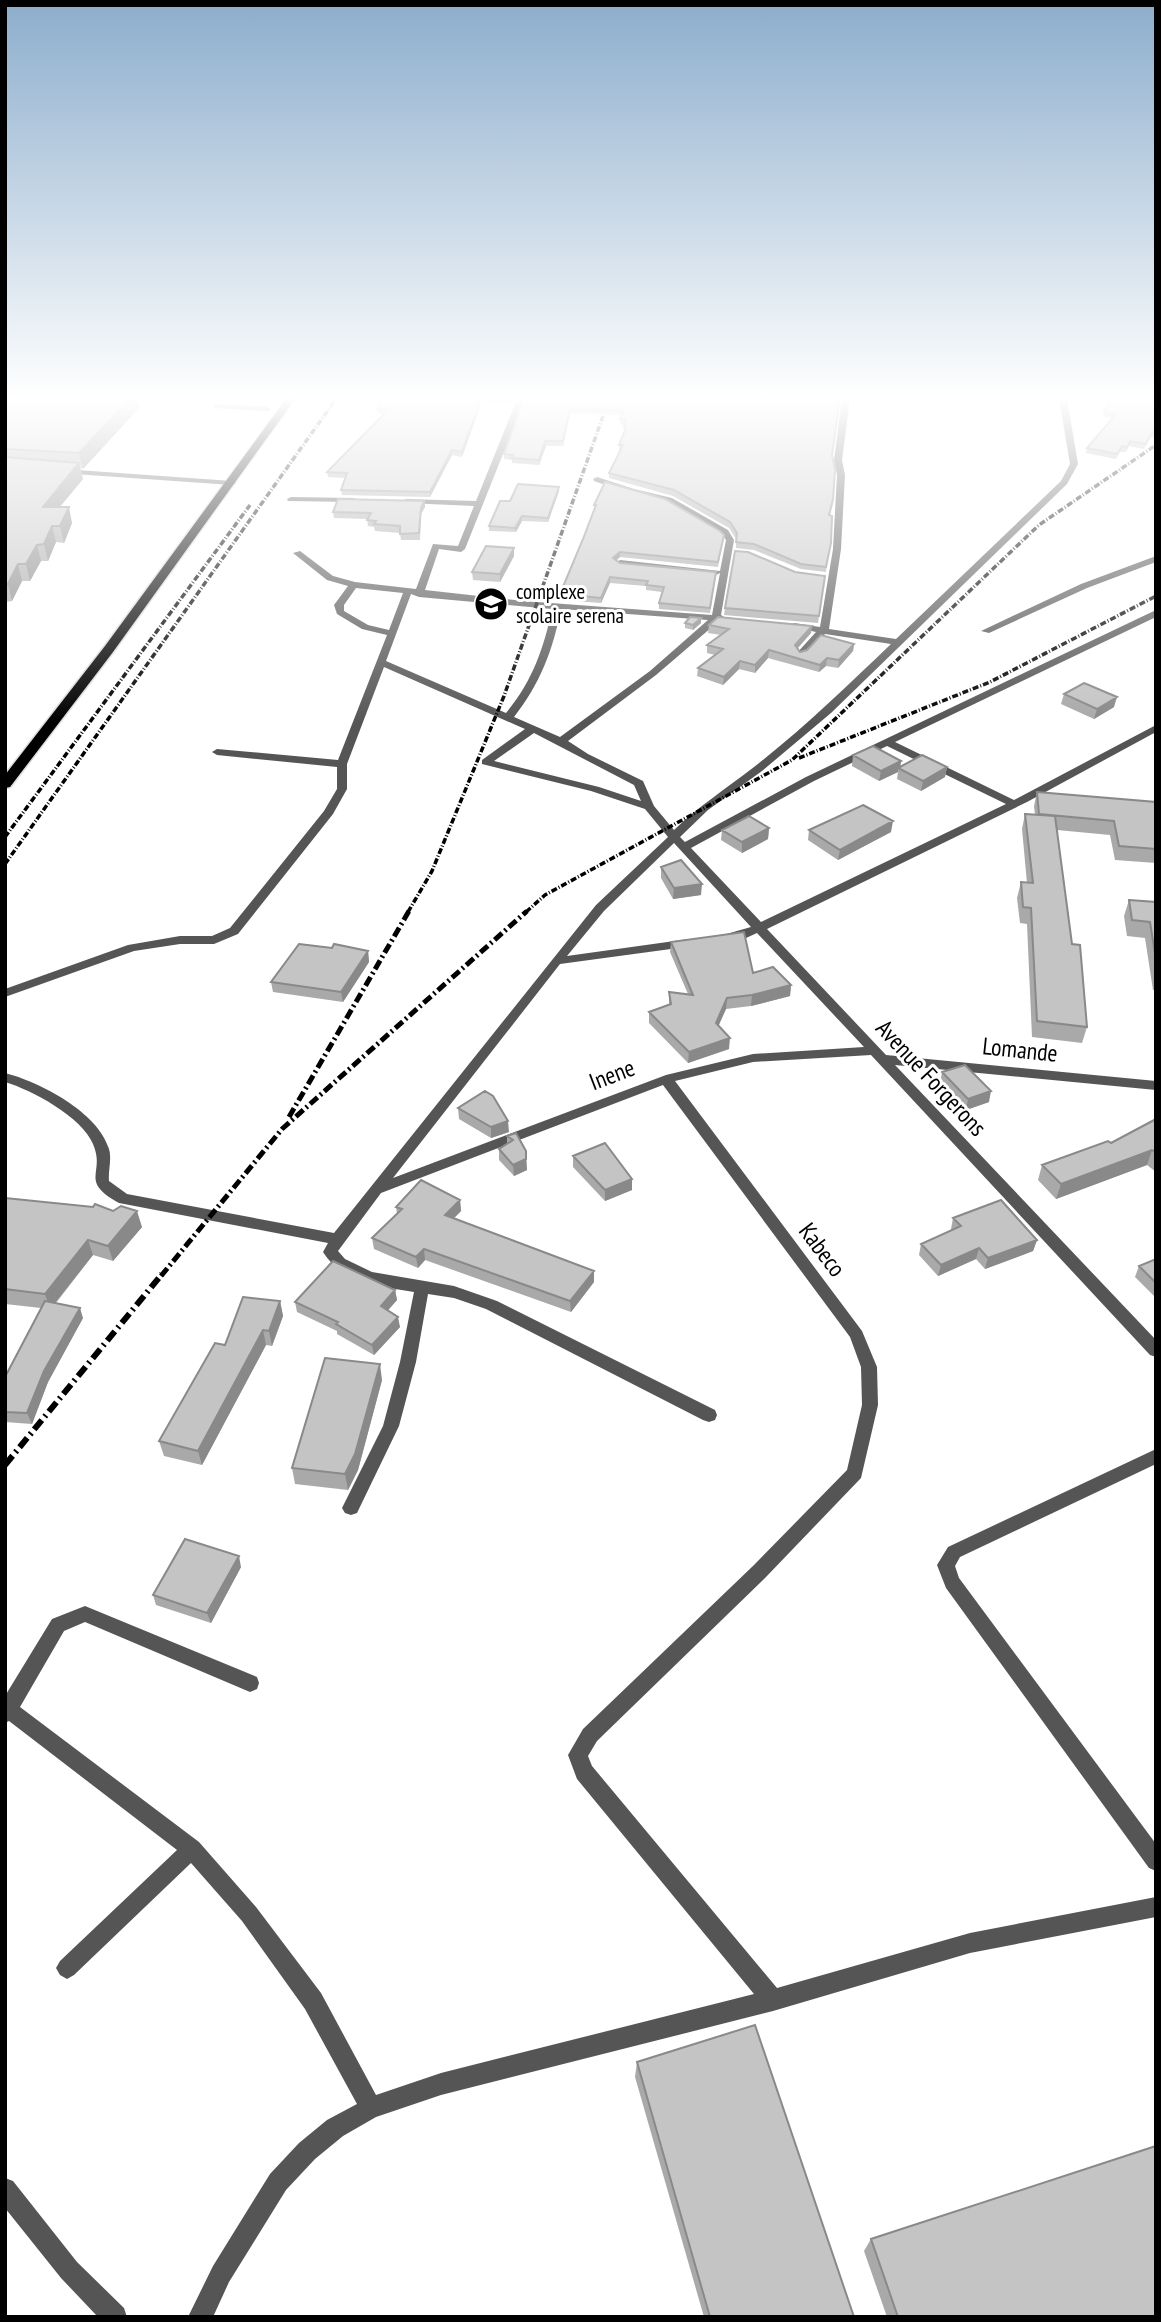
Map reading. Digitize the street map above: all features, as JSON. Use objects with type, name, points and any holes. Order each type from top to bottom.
[{"type":"main road","points":[[7,780],[214,507]]},
{"type":"street","points":[[5,993],[132,948],[180,940],[214,940],[234,931],[328,812],[342,789],[342,764],[391,633],[436,546],[461,549],[476,507]]},
{"type":"street","points":[[562,741],[653,673],[716,618],[724,573],[732,552],[730,540],[725,532],[682,507]]},
{"type":"street","points":[[801,654],[824,629],[837,549],[839,507]]},
{"type":"street","points":[[709,1415],[512,1315],[455,1292],[422,1288],[364,1275],[337,1264],[330,1252],[337,1239],[600,908],[673,836],[817,719],[1038,507]]},
{"type":"street","points":[[297,553],[330,578],[354,585],[557,606],[730,619]]},
{"type":"street","points":[[986,631],[1084,586],[1156,559]]},
{"type":"street","points":[[620,563],[724,573]]},
{"type":"street","points":[[821,577],[832,578]]},
{"type":"street","points":[[354,585],[339,605],[340,612],[365,627],[391,633]]},
{"type":"street","points":[[508,717],[525,698],[544,662],[557,606]]},
{"type":"street","points":[[684,847],[810,779],[1156,613]]},
{"type":"street","points":[[784,625],[896,642]]},
{"type":"street","name":"Avenue Forgerons","points":[[381,662],[562,741],[584,756],[639,783],[649,807],[673,836],[877,1055],[1153,1343]]},
{"type":"street","points":[[532,729],[486,762],[594,789],[649,807]]},
{"type":"street","points":[[556,961],[722,939],[760,927],[1018,802],[1156,729]]},
{"type":"street","points":[[887,742],[1018,802],[1049,802]]},
{"type":"street","points":[[217,752],[342,764]]},
{"type":"street","name":"Inene","points":[[377,1190],[667,1079],[753,1058],[877,1055]]},
{"type":"street","name":"Lomande","points":[[877,1055],[1156,1086]]},
{"type":"street","points":[[5,1077],[72,1110],[101,1146],[102,1185],[124,1199],[337,1239]]},
{"type":"street","name":"Kabeco","points":[[667,1079],[857,1335],[869,1367],[870,1405],[855,1473],[760,1571],[590,1735],[578,1755],[584,1772],[773,2000]]},
{"type":"street","points":[[351,1508],[391,1426],[408,1362],[422,1288]]},
{"type":"street","points":[[1156,1456],[954,1552],[946,1564],[952,1582],[1156,1861]]},
{"type":"street","points":[[250,1683],[85,1614],[58,1625],[6,1710],[192,1849],[249,1914],[313,2000],[371,2108]]},
{"type":"street","points":[[67,1968],[192,1849]]},
{"type":"street","points":[[200,2317],[221,2274],[278,2182],[307,2151],[335,2127],[371,2108],[441,2084],[773,2000],[970,1942],[1156,1907]]},
{"type":"street","points":[[5,2189],[69,2270],[115,2317]]},
{"type":"building","points":[[5,507],[69,507],[60,526],[52,526],[44,544],[37,545],[26,564],[18,564],[8,584],[5,584]]},
{"type":"building","points":[[335,507],[421,507],[419,533],[400,534],[400,526],[374,524],[376,521],[367,520],[371,513],[333,512]]},
{"type":"building","points":[[497,507],[552,507],[548,518],[522,516],[515,528],[489,526]]},
{"type":"building","points":[[595,507],[679,507],[724,535],[718,562],[620,552],[613,558],[620,563],[716,572],[710,608],[659,603],[664,587],[646,585],[648,581],[610,577],[601,598],[560,594]]},
{"type":"building","points":[[704,507],[831,507],[831,543],[826,567],[801,564],[754,544],[736,542],[737,533],[730,522]]},
{"type":"building","points":[[486,546],[514,548],[500,574],[472,572]]},
{"type":"building","points":[[735,551],[748,552],[795,572],[825,576],[819,616],[725,608]]},
{"type":"building","points":[[690,617],[701,618],[693,625],[685,623]]},
{"type":"building","points":[[718,617],[812,626],[795,645],[800,652],[807,650],[821,635],[854,644],[839,660],[827,658],[820,665],[769,650],[755,665],[740,661],[724,677],[698,668],[723,649],[707,645],[729,629],[709,625]]},
{"type":"building","points":[[1084,683],[1117,697],[1097,709],[1064,694]]},
{"type":"building","points":[[873,746],[901,761],[881,771],[853,755]]},
{"type":"building","points":[[922,755],[947,767],[923,781],[898,768]]},
{"type":"building","points":[[1037,792],[1156,802],[1156,849],[1119,846],[1114,821],[1039,814]]},
{"type":"building","points":[[863,805],[893,821],[840,850],[809,830]]},
{"type":"building","points":[[1025,814],[1055,816],[1072,944],[1080,945],[1087,1027],[1037,1021],[1031,908],[1023,907],[1021,882],[1033,883]]},
{"type":"building","points":[[749,816],[769,828],[742,842],[722,830]]},
{"type":"building","points":[[681,860],[702,884],[674,888],[661,867]]},
{"type":"building","points":[[1129,900],[1156,902],[1156,960],[1150,922],[1132,920]]},
{"type":"building","points":[[744,932],[753,973],[773,967],[791,985],[727,998],[716,1023],[730,1038],[689,1052],[649,1012],[671,1004],[669,992],[693,995],[671,942]]},
{"type":"building","points":[[299,944],[332,948],[334,944],[368,951],[341,992],[271,982]]},
{"type":"building","points":[[965,1065],[991,1091],[968,1099],[942,1072]]},
{"type":"building","points":[[485,1091],[493,1096],[508,1121],[491,1127],[458,1108]]},
{"type":"building","points":[[1156,1119],[1156,1152],[1152,1150],[1061,1184],[1042,1165],[1108,1141],[1111,1143]]},
{"type":"building","points":[[516,1133],[526,1151],[526,1159],[513,1165],[499,1149],[513,1140],[507,1136]]},
{"type":"building","points":[[605,1143],[632,1179],[605,1190],[573,1156]]},
{"type":"building","points":[[421,1180],[460,1200],[445,1215],[594,1271],[570,1301],[424,1249],[416,1257],[372,1238],[402,1209],[396,1207]]},
{"type":"building","points":[[5,1198],[93,1207],[95,1204],[113,1211],[121,1206],[137,1211],[108,1246],[88,1240],[45,1294],[5,1289]]},
{"type":"building","points":[[1001,1200],[1037,1240],[988,1258],[979,1248],[941,1265],[921,1244],[961,1226],[953,1218]]},
{"type":"building","points":[[1156,1259],[1156,1283],[1139,1266]]},
{"type":"building","points":[[333,1261],[395,1290],[381,1306],[398,1317],[372,1345],[336,1324],[338,1322],[295,1302]]},
{"type":"building","points":[[243,1297],[280,1301],[269,1331],[263,1330],[198,1451],[159,1441],[215,1343],[225,1345]]},
{"type":"building","points":[[45,1301],[80,1308],[44,1371],[27,1413],[5,1412],[5,1377]]},
{"type":"building","points":[[325,1358],[380,1364],[355,1454],[345,1474],[292,1468]]},
{"type":"building","points":[[185,1539],[239,1556],[207,1613],[153,1595]]},
{"type":"building","points":[[755,2025],[854,2317],[710,2317],[637,2062]]},
{"type":"building","points":[[1156,2146],[1156,2317],[898,2317],[871,2239]]},
{"type":"railway","points":[[5,837],[248,507]]},
{"type":"railway","points":[[5,864],[259,507]]},
{"type":"railway","points":[[408,912],[432,871],[504,696],[571,507]]},
{"type":"railway","points":[[526,912],[545,895],[792,760],[1039,525],[1065,507]]},
{"type":"railway","points":[[799,758],[990,682],[1156,596]]},
{"type":"railway","points":[[289,1117],[409,911]]},
{"type":"railway","points":[[161,1276],[282,1129],[527,911]]},
{"type":"railway","points":[[5,1465],[162,1274]]},
{"type":"place","name":"complexe scolaire serena","points":[[491,604]]}]
